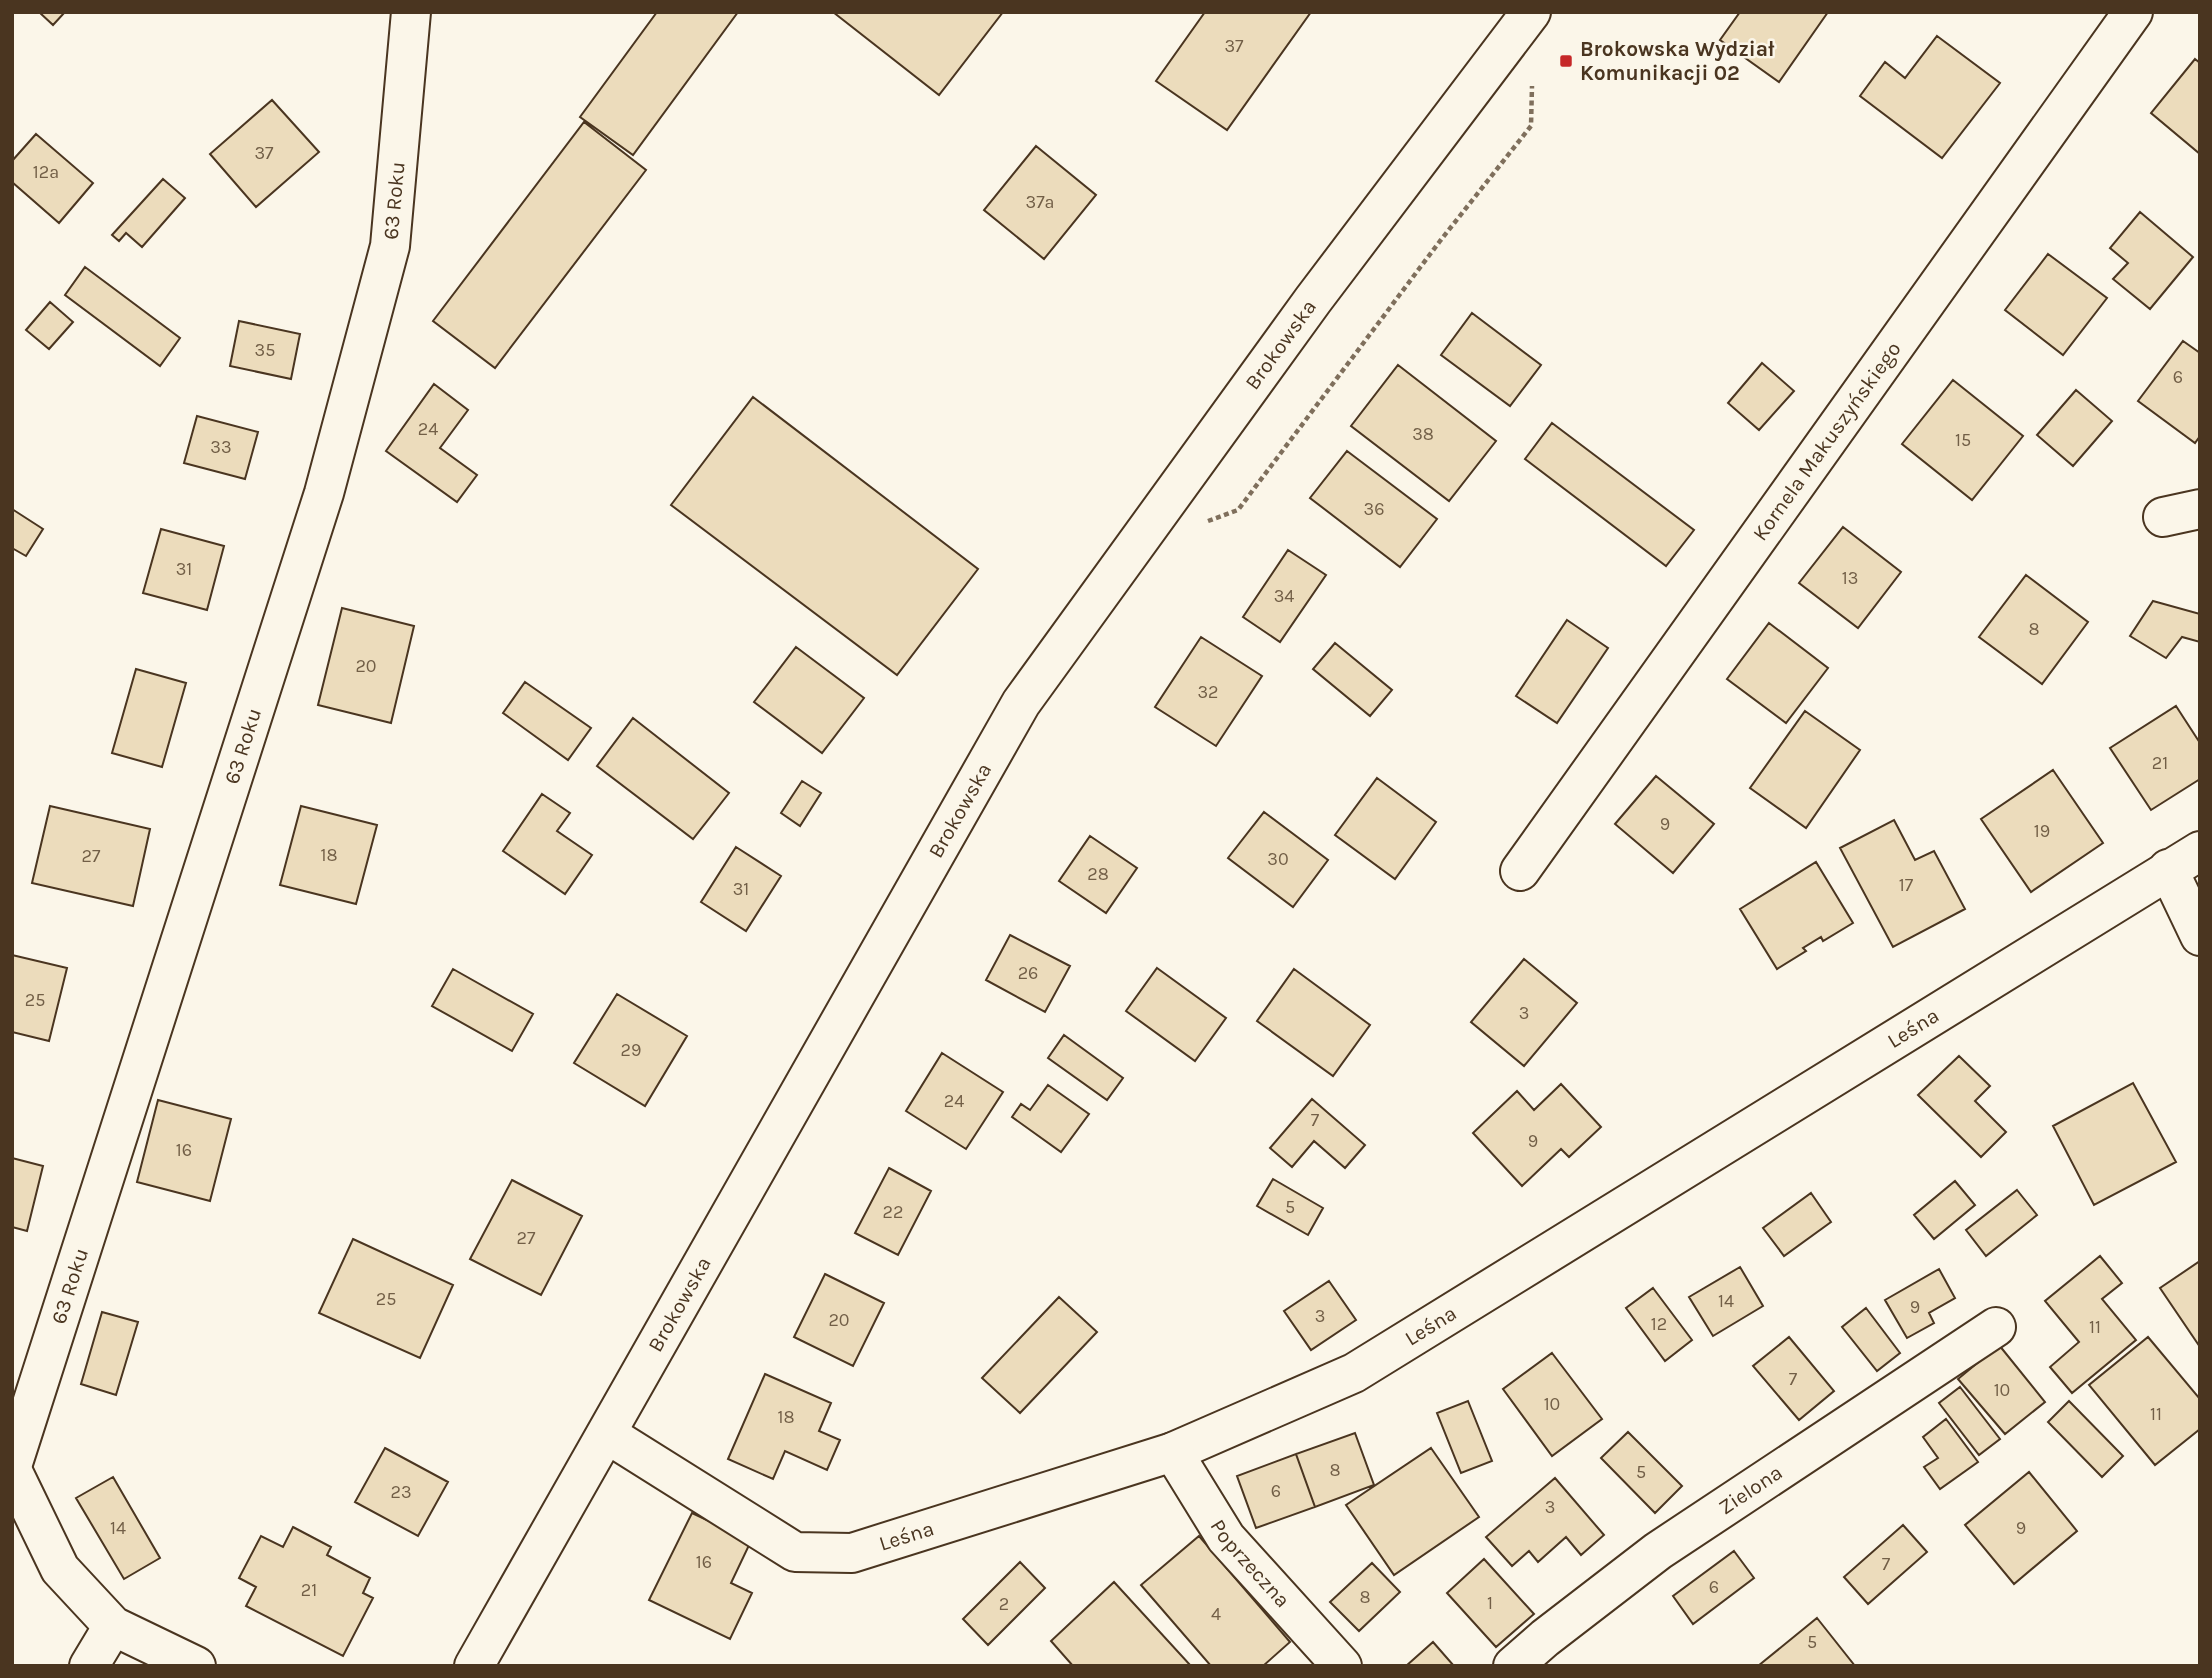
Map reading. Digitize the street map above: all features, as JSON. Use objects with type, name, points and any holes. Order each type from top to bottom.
[{"type":"street","name":"63 Roku","points":[[113,1626],[60,1569],[12,1468],[324,493],[390,246],[411,12]]},
{"type":"street","name":"Brokowska","points":[[474,1666],[1021,703],[1313,300],[1531,12]]},
{"type":"street","name":"Kornela Makuszyńskiego","points":[[1520,871],[2133,12]]},
{"type":"street","name":"Leśna","points":[[607,1434],[795,1552],[852,1553],[1174,1452],[1354,1373],[2184,860]]},
{"type":"street","points":[[2184,860],[2200,936]]},
{"type":"street","name":"Zielona","points":[[1513,1666],[1658,1551],[1996,1327]]},
{"type":"street","name":"Poprzeczna","points":[[1174,1452],[1226,1538],[1342,1666]]},
{"type":"street","points":[[89,1666],[113,1626],[196,1666]]},
{"type":"path","points":[[1202,523],[1238,510],[1440,241],[1531,126],[1533,76]]},
{"type":"building","points":[[39,12],[65,12],[53,25]]},
{"type":"building","points":[[657,12],[738,12],[633,155],[580,117]]},
{"type":"building","points":[[833,12],[1003,12],[939,95]]},
{"type":"building","points":[[1205,12],[1311,12],[1227,130],[1156,81]]},
{"type":"building","points":[[1740,12],[1828,12],[1779,82],[1720,40]]},
{"type":"building","points":[[1937,36],[2000,83],[1942,158],[1860,96],[1885,62],[1905,78]]},
{"type":"building","points":[[2195,59],[2200,63],[2200,154],[2151,113]]},
{"type":"building","points":[[272,100],[319,152],[256,207],[210,154]]},
{"type":"building","points":[[584,122],[646,170],[495,368],[433,321]]},
{"type":"building","points":[[36,134],[93,183],[59,223],[12,182],[12,161]]},
{"type":"building","points":[[1036,146],[1096,195],[1044,259],[984,210]]},
{"type":"building","points":[[163,179],[185,198],[142,247],[126,233],[119,241],[112,235]]},
{"type":"building","points":[[2140,212],[2193,257],[2150,309],[2113,279],[2128,263],[2110,248]]},
{"type":"building","points":[[2048,254],[2107,298],[2063,355],[2005,310]]},
{"type":"building","points":[[85,267],[180,338],[160,366],[65,295]]},
{"type":"building","points":[[50,302],[73,322],[49,349],[26,330]]},
{"type":"building","points":[[1472,313],[1541,365],[1510,406],[1441,355]]},
{"type":"building","points":[[239,321],[300,334],[291,379],[230,366]]},
{"type":"building","points":[[2183,341],[2200,353],[2200,436],[2195,443],[2138,401]]},
{"type":"building","points":[[1762,363],[1794,391],[1759,430],[1728,403]]},
{"type":"building","points":[[1398,365],[1496,441],[1449,501],[1351,426]]},
{"type":"building","points":[[1953,380],[2023,436],[1972,500],[1902,444]]},
{"type":"building","points":[[434,384],[468,410],[440,448],[477,475],[457,502],[386,451]]},
{"type":"building","points":[[2076,390],[2112,421],[2073,466],[2037,435]]},
{"type":"building","points":[[753,397],[978,569],[897,675],[671,505]]},
{"type":"building","points":[[197,416],[258,432],[245,479],[184,463]]},
{"type":"building","points":[[1552,423],[1694,530],[1666,566],[1525,459]]},
{"type":"building","points":[[1347,451],[1437,519],[1400,567],[1310,498]]},
{"type":"building","points":[[12,509],[43,529],[26,556],[12,548]]},
{"type":"building","points":[[1843,527],[1901,572],[1858,628],[1799,583]]},
{"type":"building","points":[[161,529],[224,546],[207,610],[143,593]]},
{"type":"building","points":[[1288,550],[1326,575],[1280,642],[1243,617]]},
{"type":"building","points":[[2026,575],[2088,622],[2042,684],[1979,637]]},
{"type":"building","points":[[2153,601],[2200,614],[2200,642],[2182,637],[2166,658],[2130,636]]},
{"type":"building","points":[[342,608],[414,626],[391,723],[318,705]]},
{"type":"building","points":[[1567,620],[1608,648],[1557,723],[1516,696]]},
{"type":"building","points":[[1769,623],[1828,668],[1786,723],[1727,679]]},
{"type":"building","points":[[1201,637],[1262,676],[1216,746],[1155,707]]},
{"type":"building","points":[[1335,643],[1392,690],[1370,716],[1313,669]]},
{"type":"building","points":[[796,647],[864,698],[822,753],[754,702]]},
{"type":"building","points":[[136,669],[186,683],[162,767],[112,753]]},
{"type":"building","points":[[525,682],[591,728],[568,760],[503,713]]},
{"type":"building","points":[[2176,706],[2200,743],[2200,779],[2151,810],[2110,748]]},
{"type":"building","points":[[1805,711],[1860,750],[1806,828],[1750,788]]},
{"type":"building","points":[[633,718],[729,793],[693,839],[597,766]]},
{"type":"building","points":[[2053,770],[2103,843],[2031,892],[1981,819]]},
{"type":"building","points":[[1656,776],[1714,824],[1673,873],[1615,824]]},
{"type":"building","points":[[1377,778],[1436,822],[1395,879],[1335,835]]},
{"type":"building","points":[[802,781],[821,793],[800,826],[781,813]]},
{"type":"building","points":[[542,794],[570,813],[557,831],[592,855],[565,894],[503,851]]},
{"type":"building","points":[[50,806],[150,829],[133,906],[32,883]]},
{"type":"building","points":[[301,806],[377,825],[356,904],[280,885]]},
{"type":"building","points":[[1264,812],[1328,860],[1293,907],[1228,858]]},
{"type":"building","points":[[1894,820],[1915,860],[1934,851],[1965,909],[1893,947],[1840,848]]},
{"type":"building","points":[[1090,836],[1137,868],[1106,913],[1059,881]]},
{"type":"building","points":[[736,847],[781,876],[746,931],[701,902]]},
{"type":"building","points":[[1816,862],[1853,923],[1823,941],[1821,937],[1803,948],[1806,951],[1777,969],[1740,909]]},
{"type":"building","points":[[1010,935],[1070,966],[1045,1012],[986,980]]},
{"type":"building","points":[[12,955],[67,968],[49,1041],[12,1032]]},
{"type":"building","points":[[1524,959],[1577,1003],[1524,1066],[1471,1022]]},
{"type":"building","points":[[1157,968],[1226,1018],[1195,1061],[1126,1011]]},
{"type":"building","points":[[453,969],[533,1014],[512,1051],[432,1006]]},
{"type":"building","points":[[1294,969],[1370,1025],[1333,1076],[1257,1021]]},
{"type":"building","points":[[617,994],[687,1036],[645,1106],[574,1063]]},
{"type":"building","points":[[1064,1035],[1123,1078],[1107,1100],[1048,1058]]},
{"type":"building","points":[[942,1053],[1003,1092],[966,1149],[906,1111]]},
{"type":"building","points":[[1959,1056],[1990,1086],[1975,1101],[2006,1132],[1981,1157],[1918,1095]]},
{"type":"building","points":[[2133,1083],[2176,1162],[2094,1205],[2053,1126]]},
{"type":"building","points":[[1561,1084],[1601,1127],[1569,1157],[1561,1149],[1522,1186],[1473,1133],[1517,1091],[1534,1110]]},
{"type":"building","points":[[1048,1085],[1089,1114],[1061,1152],[1012,1117],[1021,1104],[1030,1110]]},
{"type":"building","points":[[1312,1099],[1365,1145],[1345,1168],[1314,1141],[1292,1167],[1270,1148]]},
{"type":"building","points":[[158,1100],[231,1119],[210,1201],[137,1182]]},
{"type":"building","points":[[12,1158],[43,1166],[27,1231],[12,1227]]},
{"type":"building","points":[[889,1168],[931,1191],[898,1255],[855,1233]]},
{"type":"building","points":[[1273,1179],[1323,1208],[1308,1235],[1257,1206]]},
{"type":"building","points":[[512,1180],[582,1216],[541,1295],[470,1259]]},
{"type":"building","points":[[1955,1181],[1975,1205],[1934,1239],[1914,1215]]},
{"type":"building","points":[[2017,1190],[2037,1215],[1986,1256],[1966,1230]]},
{"type":"building","points":[[1811,1193],[1831,1222],[1784,1256],[1763,1228]]},
{"type":"building","points":[[353,1239],[453,1285],[420,1358],[319,1313]]},
{"type":"building","points":[[2100,1256],[2122,1283],[2102,1299],[2136,1340],[2072,1393],[2050,1367],[2079,1342],[2045,1301]]},
{"type":"building","points":[[2200,1261],[2200,1347],[2160,1288]]},
{"type":"building","points":[[1740,1267],[1763,1306],[1713,1336],[1689,1297]]},
{"type":"building","points":[[1939,1269],[1955,1298],[1929,1313],[1934,1323],[1907,1338],[1885,1300]]},
{"type":"building","points":[[825,1274],[884,1303],[853,1366],[794,1337]]},
{"type":"building","points":[[1329,1281],[1356,1320],[1311,1350],[1284,1311]]},
{"type":"building","points":[[1653,1288],[1692,1340],[1665,1361],[1626,1308]]},
{"type":"building","points":[[1059,1297],[1097,1332],[1020,1413],[982,1378]]},
{"type":"building","points":[[1866,1308],[1900,1353],[1877,1371],[1842,1327]]},
{"type":"building","points":[[102,1312],[138,1322],[116,1395],[81,1384]]},
{"type":"building","points":[[1789,1337],[1834,1391],[1799,1420],[1753,1366]]},
{"type":"building","points":[[2148,1337],[2200,1399],[2200,1429],[2155,1465],[2089,1385]]},
{"type":"building","points":[[1999,1345],[2045,1402],[2005,1434],[1958,1379]]},
{"type":"building","points":[[1552,1353],[1602,1419],[1552,1456],[1503,1389]]},
{"type":"building","points":[[765,1374],[831,1403],[819,1431],[840,1440],[827,1470],[785,1451],[773,1479],[728,1459]]},
{"type":"building","points":[[1960,1387],[2000,1439],[1979,1455],[1939,1403]]},
{"type":"building","points":[[1468,1401],[1492,1461],[1461,1473],[1437,1413]]},
{"type":"building","points":[[2069,1401],[2123,1456],[2102,1477],[2048,1422]]},
{"type":"building","points":[[1946,1419],[1978,1462],[1940,1489],[1924,1467],[1938,1458],[1923,1437]]},
{"type":"building","points":[[1628,1432],[1682,1486],[1655,1513],[1601,1458]]},
{"type":"building","points":[[1355,1433],[1374,1485],[1315,1507],[1296,1454]]},
{"type":"building","points":[[385,1448],[448,1482],[418,1536],[355,1502]]},
{"type":"building","points":[[1431,1448],[1479,1517],[1394,1575],[1346,1505]]},
{"type":"building","points":[[1296,1454],[1315,1507],[1256,1528],[1237,1476]]},
{"type":"building","points":[[2029,1472],[2077,1531],[2014,1584],[1965,1525]]},
{"type":"building","points":[[113,1477],[160,1558],[124,1579],[76,1498]]},
{"type":"building","points":[[1555,1478],[1604,1535],[1581,1555],[1566,1537],[1538,1562],[1529,1551],[1512,1566],[1486,1537]]},
{"type":"building","points":[[692,1513],[751,1541],[731,1583],[752,1593],[730,1639],[649,1600]]},
{"type":"building","points":[[1903,1525],[1927,1552],[1868,1604],[1844,1577]]},
{"type":"building","points":[[293,1527],[331,1547],[327,1555],[370,1578],[363,1593],[373,1598],[343,1656],[246,1606],[256,1587],[239,1578],[261,1536],[283,1547]]},
{"type":"building","points":[[1199,1536],[1290,1642],[1263,1666],[1211,1666],[1141,1585]]},
{"type":"building","points":[[1734,1551],[1754,1578],[1693,1624],[1673,1596]]},
{"type":"building","points":[[1484,1559],[1534,1614],[1496,1647],[1447,1593]]},
{"type":"building","points":[[1020,1562],[1045,1588],[988,1645],[963,1619]]},
{"type":"building","points":[[1372,1563],[1400,1592],[1359,1631],[1330,1602]]},
{"type":"building","points":[[1114,1582],[1191,1666],[1073,1666],[1051,1641]]},
{"type":"building","points":[[1817,1618],[1855,1666],[1758,1666]]},
{"type":"building","points":[[1433,1642],[1454,1666],[1406,1666]]},
{"type":"place","name":"Brokowska Wydział Komunikacji 02","points":[[1566,61]]}]
